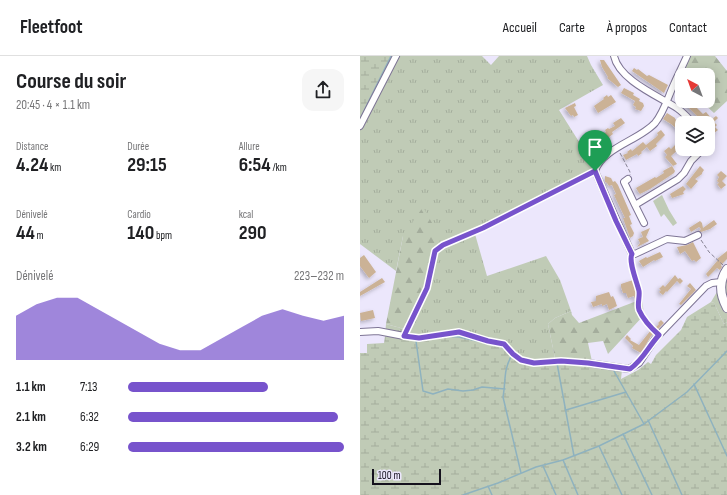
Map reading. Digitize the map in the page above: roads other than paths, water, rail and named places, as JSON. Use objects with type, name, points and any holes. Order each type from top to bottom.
[{"type":"main road","points":[[726,306],[722,296],[721,282],[727,268]]},
{"type":"street","points":[[360,126],[396,56]]},
{"type":"street","points":[[614,56],[621,70],[629,78],[687,116]]},
{"type":"street","points":[[687,56],[660,116],[651,127],[643,133],[617,148],[601,162],[595,171],[632,254],[667,239],[685,241],[698,235]]},
{"type":"street","points":[[636,205],[678,179],[696,156]]},
{"type":"street","points":[[628,179],[624,182],[644,223]]},
{"type":"street","points":[[588,363],[630,369],[639,363],[659,335],[706,286],[712,283],[721,282]]},
{"type":"street","points":[[360,332],[378,331],[404,336]]},
{"type":"waterway","points":[[360,119],[391,56]]},
{"type":"waterway","points":[[505,389],[482,387],[463,391],[448,389],[433,394],[423,391],[416,341],[443,336],[459,337],[500,346],[512,355],[507,366],[505,376],[504,386],[504,391],[503,397],[521,473]]},
{"type":"waterway","points":[[463,495],[498,483],[536,467],[563,460],[599,446],[644,424],[687,392],[727,351]]},
{"type":"waterway","points":[[557,363],[574,456]]},
{"type":"waterway","points":[[614,371],[644,424]]},
{"type":"waterway","points":[[694,384],[727,456]]},
{"type":"waterway","points":[[566,410],[626,392]]},
{"type":"waterway","points":[[648,420],[682,495]]},
{"type":"waterway","points":[[623,434],[652,495]]},
{"type":"waterway","points":[[599,446],[622,495]]},
{"type":"waterway","points":[[563,460],[578,495]]},
{"type":"waterway","points":[[543,466],[556,495]]},
{"type":"waterway","points":[[488,486],[492,495]]}]
